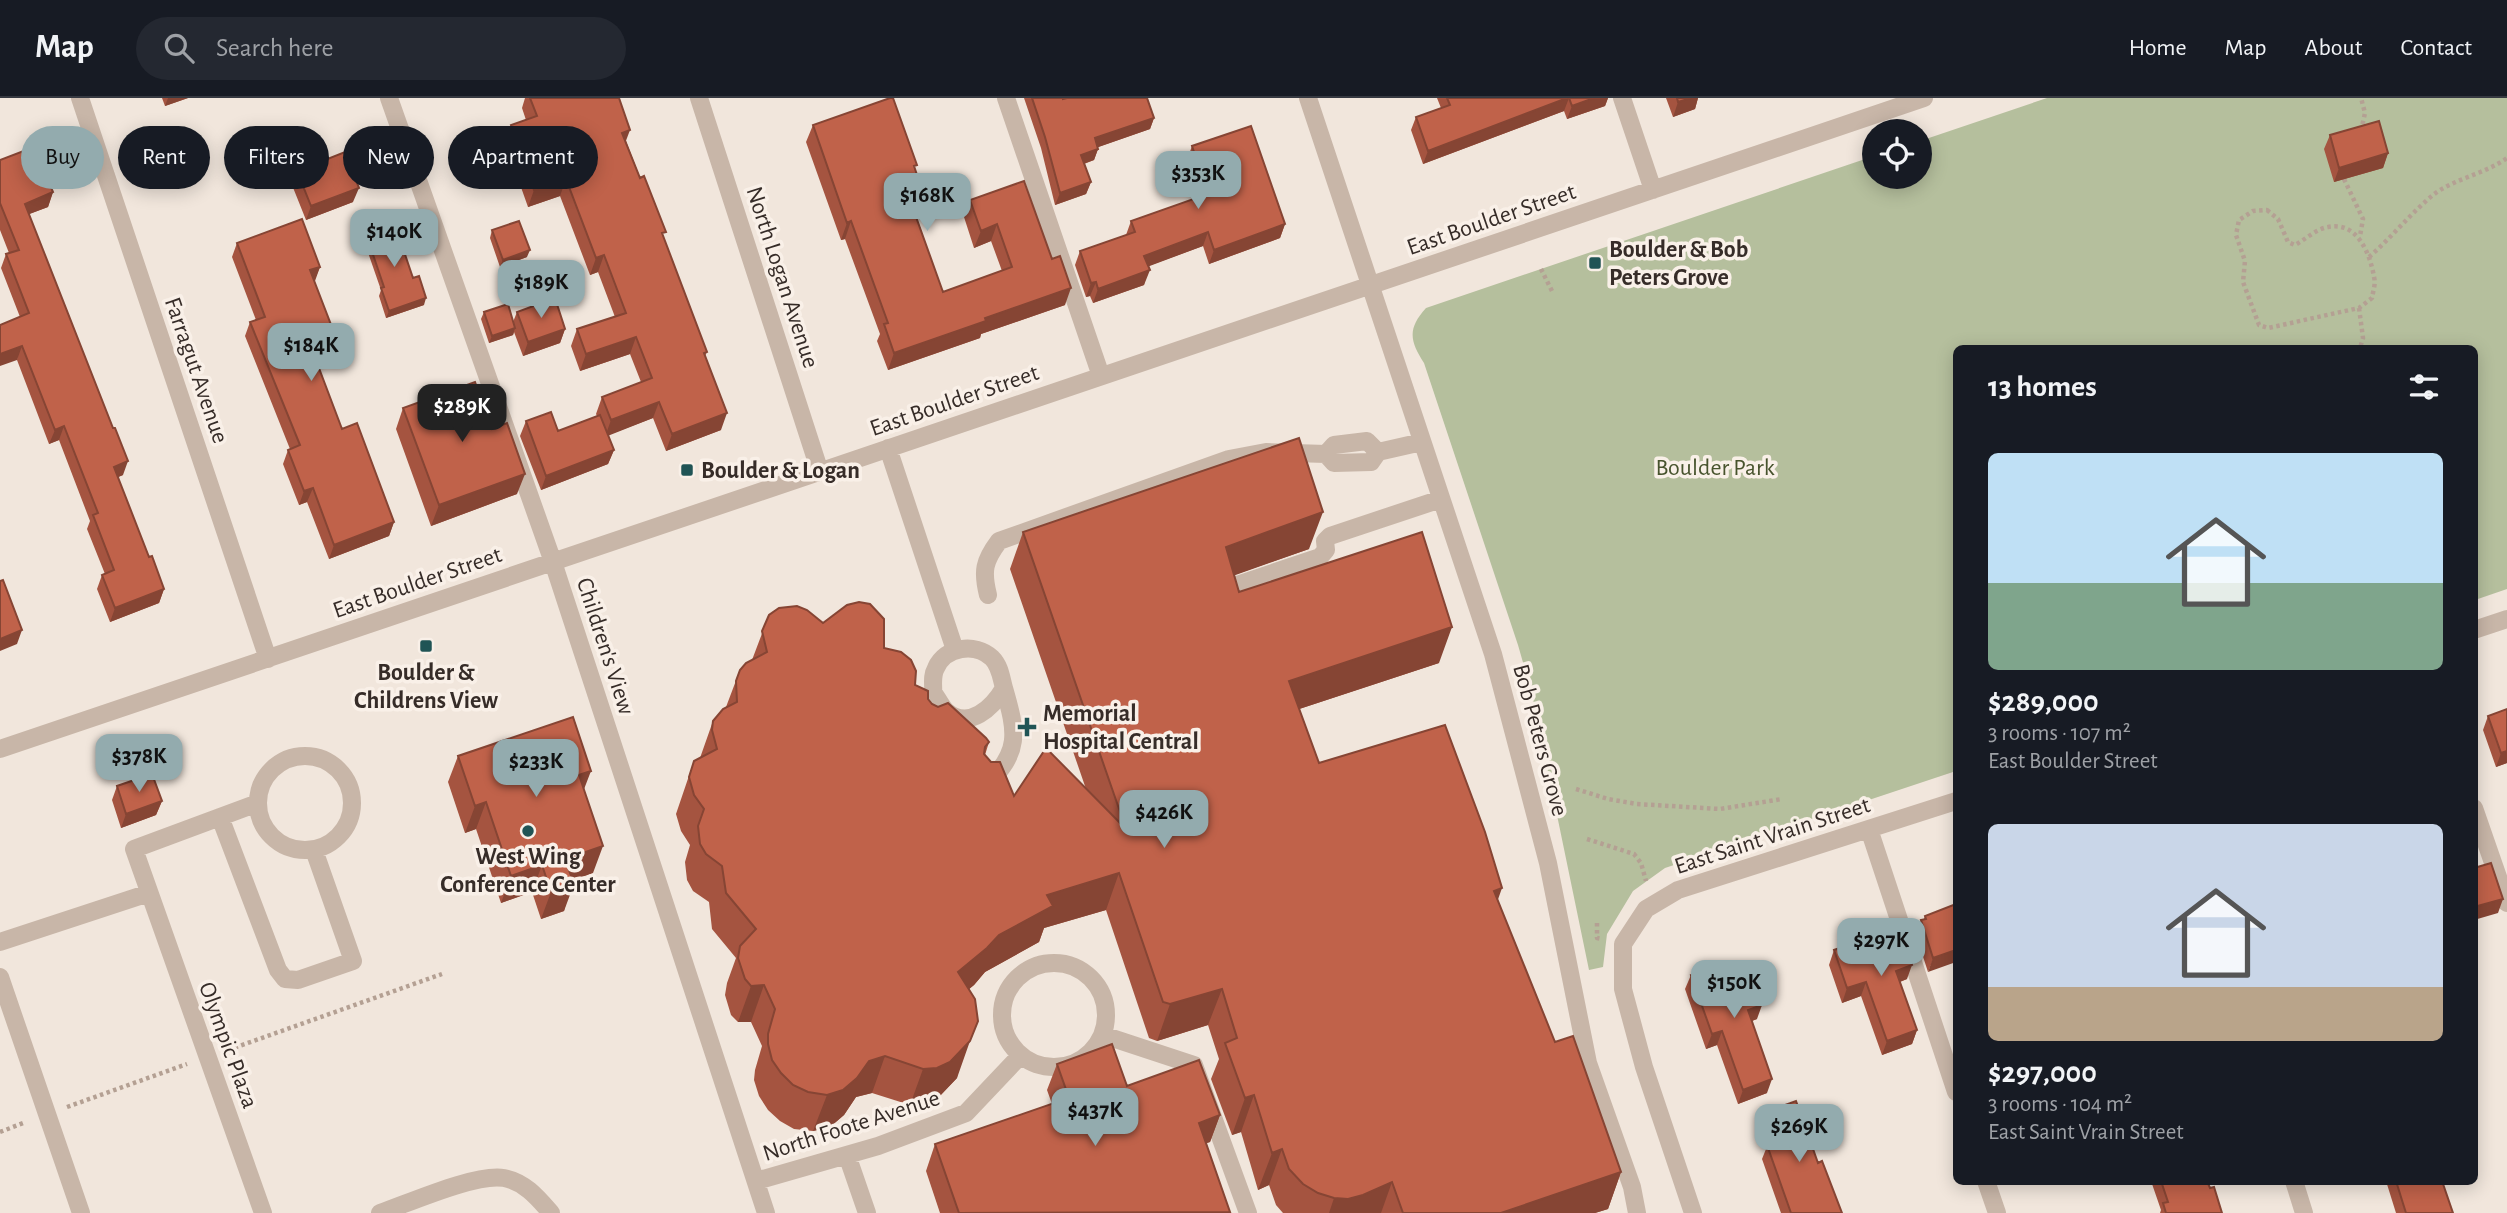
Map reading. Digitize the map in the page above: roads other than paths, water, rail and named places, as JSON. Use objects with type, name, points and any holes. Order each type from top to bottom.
[{"type":"street","name":"Farragut Avenue","points":[[79,98],[268,659]]},
{"type":"street","name":"Children's View","points":[[389,98],[552,562],[766,1213]]},
{"type":"street","name":"North Logan Avenue","points":[[699,98],[820,471]]},
{"type":"street","points":[[1006,98],[1101,376]]},
{"type":"street","points":[[1308,98],[1372,285]]},
{"type":"street","points":[[1622,98],[1653,190]]},
{"type":"street","name":"East Boulder Street","points":[[0,749],[1924,98]]},
{"type":"street","name":"Bob Peters Grove","points":[[1372,285],[1493,654],[1548,863],[1588,1063],[1632,1187],[1637,1213]]},
{"type":"street","points":[[988,595],[984,577],[987,556],[999,541],[1229,459],[1266,452],[1326,454],[1334,445],[1367,441],[1378,452],[1422,442]]},
{"type":"street","points":[[888,449],[955,650]]},
{"type":"street","points":[[1237,585],[1320,557],[1326,550],[1325,541],[1331,536],[1441,499]]},
{"type":"street","points":[[2478,629],[2507,619]]},
{"type":"street","points":[[926,732],[933,692],[932,681],[940,660],[955,650],[972,648],[993,659],[999,669],[1010,710],[1013,749],[1002,769],[982,788]]},
{"type":"street","points":[[933,692],[945,710],[967,718],[988,711],[1004,688]]},
{"type":"street","points":[[296,756],[313,756],[329,761],[342,772],[350,786],[353,802],[350,819],[342,833],[330,844],[314,850],[287,847],[275,840],[260,817],[260,787],[268,773],[281,762],[296,756]]},
{"type":"street","name":"East Saint Vrain Street","points":[[1693,1213],[1644,1067],[1623,989],[1623,944],[1646,909],[1678,890],[1953,802]]},
{"type":"street","points":[[258,803],[220,817],[278,970],[285,979],[298,980],[353,961],[314,850]]},
{"type":"street","name":"Olympic Plaza","points":[[220,817],[134,849],[263,1213]]},
{"type":"street","points":[[2478,820],[2507,903]]},
{"type":"street","points":[[1869,829],[1953,1083]]},
{"type":"street","points":[[0,942],[149,893]]},
{"type":"street","points":[[1059,963],[1075,967],[1094,981],[1106,1003],[1107,1020],[1103,1035],[1095,1049],[1082,1060],[1067,1067],[1050,1068],[1034,1064],[1020,1056],[1009,1043],[1003,1028],[1004,1003],[1014,981],[1042,964],[1059,963]]},
{"type":"street","points":[[0,977],[81,1213]]},
{"type":"street","points":[[1103,1035],[1194,1065],[1248,1213]]},
{"type":"street","name":"North Foote Avenue","points":[[755,1181],[847,1155],[966,1113],[1020,1056]]},
{"type":"street","points":[[847,1155],[867,1213]]},
{"type":"street","points":[[380,1213],[478,1179],[504,1178],[532,1190],[551,1213]]},
{"type":"street","points":[[1987,1185],[1997,1213]]},
{"type":"street","points":[[2295,1185],[2304,1213]]},
{"type":"place","name":"Boulder & Bob Peters Grove","points":[[1595,263]]},
{"type":"place","name":"Boulder & Logan","points":[[687,470]]},
{"type":"place","name":"Boulder & Childrens View","points":[[426,646]]},
{"type":"place","name":"Memorial Hospital Central","points":[[1027,727]]},
{"type":"place","name":"West Wing Conference Center","points":[[528,831]]},
{"type":"park label","name":"Boulder Park","points":[[1715,467]]}]
